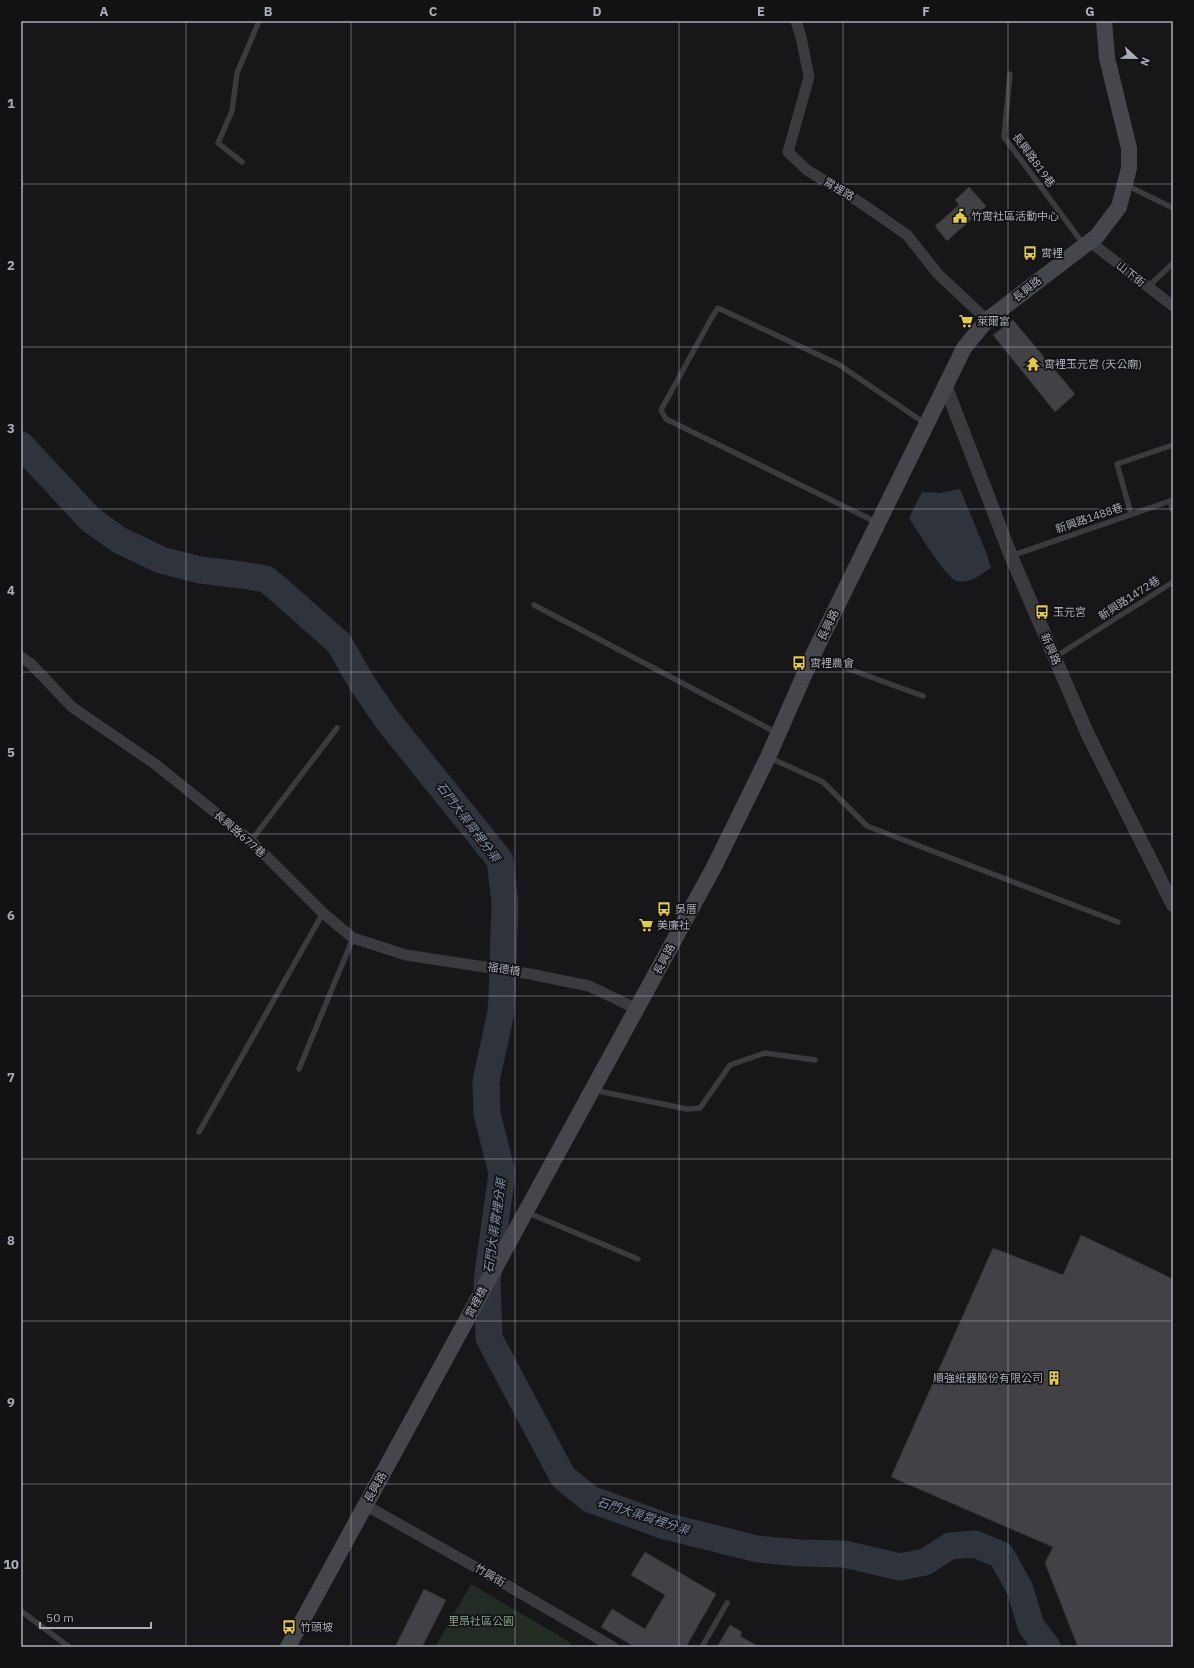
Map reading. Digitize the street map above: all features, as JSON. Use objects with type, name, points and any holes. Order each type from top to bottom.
[{"type":"main road","name":"長興路","points":[[501,1255],[593,1090],[714,867],[779,734],[813,655],[964,348],[987,320],[1097,236],[1119,207],[1126,185],[1129,168],[1129,148],[1107,58],[1104,21]]},
{"type":"main road","name":"霄裡橋","points":[[463,1327],[501,1255]]},
{"type":"main road","name":"長興路","points":[[293,1646],[365,1505],[463,1327]]},
{"type":"street","name":"霄裡路","points":[[796,21],[801,37],[809,77],[788,152],[807,170],[861,203],[907,235],[938,274],[987,320]]},
{"type":"street","name":"山下街","points":[[1086,243],[1148,286],[1173,306]]},
{"type":"street","name":"新興路","points":[[945,385],[1011,556],[1088,735],[1173,905]]},
{"type":"street","name":"長興路677巷","points":[[21,657],[31,664],[72,707],[155,764],[251,841],[323,913],[353,938],[406,954],[478,965]]},
{"type":"street","name":"福德橋","points":[[478,965],[589,986],[637,1009]]},
{"type":"street","name":"竹興街","points":[[365,1505],[613,1647]]},
{"type":"lane","points":[[242,162],[218,143],[232,111],[237,73],[259,21]]},
{"type":"lane","name":"長興路819巷","points":[[1010,74],[1004,137],[1086,243]]},
{"type":"lane","points":[[1126,185],[1172,209],[1173,208]]},
{"type":"lane","points":[[1148,286],[1173,263]]},
{"type":"lane","points":[[878,524],[666,419],[661,410],[718,308],[838,364],[926,425]]},
{"type":"lane","points":[[1131,514],[1117,464],[1173,445]]},
{"type":"lane","points":[[1172,500],[1173,511]]},
{"type":"lane","name":"新興路1488巷","points":[[1011,556],[1172,500]]},
{"type":"lane","name":"新興路1472巷","points":[[1055,657],[1173,582]]},
{"type":"lane","points":[[534,605],[779,734]]},
{"type":"lane","points":[[813,655],[922,696]]},
{"type":"lane","points":[[251,841],[337,728]]},
{"type":"lane","points":[[768,757],[823,782],[867,826],[1118,922]]},
{"type":"lane","points":[[199,1132],[323,913]]},
{"type":"lane","points":[[299,1068],[353,938]]},
{"type":"lane","points":[[593,1090],[687,1109],[700,1108],[730,1065],[765,1052],[815,1060]]},
{"type":"lane","points":[[526,1212],[638,1259]]},
{"type":"lane","points":[[702,1647],[727,1603]]},
{"type":"lane","points":[[21,1611],[69,1647]]},
{"type":"green space","name":"里昂社區公園","points":[[471,1584],[571,1643],[569,1647],[435,1647]]},
{"type":"shaded area","points":[[960,489],[991,568],[971,580],[962,582],[952,578],[946,572],[909,518],[922,492],[940,493]]},
{"type":"building","name":"竹霄社區活動中心","points":[[969,187],[986,206],[947,241],[935,226],[959,205],[955,200]]},
{"type":"building","name":"霄裡玉元宮 (天公廟)","points":[[1013,320],[1075,394],[1055,412],[993,335]]},
{"type":"building","name":"順強紙器股份有限公司","points":[[1081,1235],[1173,1279],[1173,1647],[1078,1647],[1045,1563],[1053,1547],[891,1477],[993,1248],[1063,1275]]},
{"type":"building","points":[[645,1552],[716,1594],[686,1647],[635,1647],[601,1627],[612,1609],[645,1629],[665,1595],[631,1575]]},
{"type":"building","points":[[424,1589],[446,1600],[422,1647],[395,1647]]},
{"type":"building","points":[[730,1625],[742,1632],[740,1636],[759,1647],[717,1647]]},
{"type":"waterway","name":"石門大渠霄裡分渠","points":[[21,445],[90,519],[119,540],[161,560],[200,570],[266,579],[278,589],[339,643],[362,683],[388,721],[500,860],[505,903],[501,1012],[486,1081],[487,1114],[502,1173],[487,1281],[489,1338],[563,1477],[590,1499],[665,1526],[757,1549],[800,1553],[844,1554],[900,1567],[925,1562],[950,1546],[975,1544],[1001,1555],[1020,1589],[1031,1626],[1047,1647]]},
{"type":"place","name":"竹霄社區活動中心","points":[[960,216]]},
{"type":"place","name":"霄裡","points":[[1030,253]]},
{"type":"place","name":"萊爾富","points":[[966,321]]},
{"type":"place","name":"霄裡玉元宮 (天公廟)","points":[[1033,364]]},
{"type":"place","name":"玉元宮","points":[[1042,612]]},
{"type":"place","name":"霄裡農會","points":[[799,663]]},
{"type":"place","name":"吳厝","points":[[664,909]]},
{"type":"place","name":"美廉社","points":[[646,925]]},
{"type":"place","name":"順強紙器股份有限公司","points":[[1054,1378]]},
{"type":"place","name":"竹頭坡","points":[[289,1627]]}]
